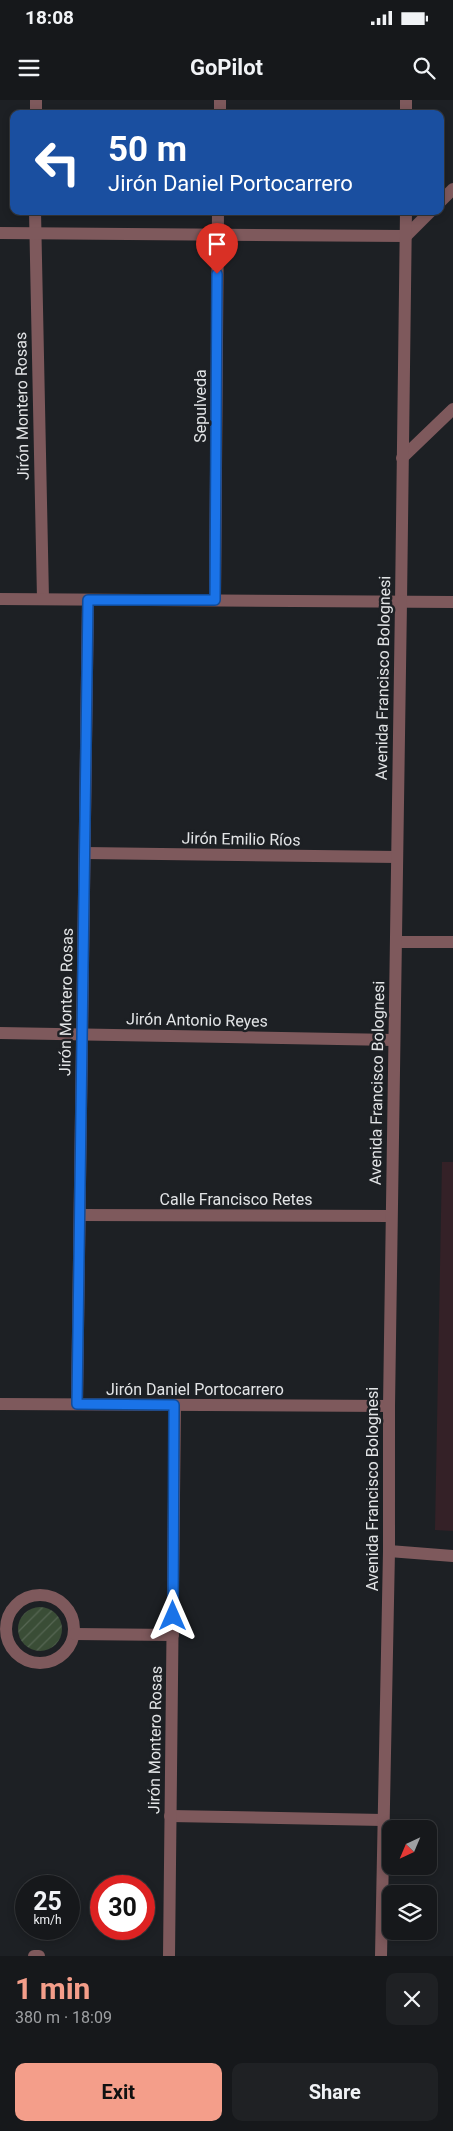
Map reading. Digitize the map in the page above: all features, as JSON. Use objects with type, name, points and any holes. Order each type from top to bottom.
[{"type":"street","name":"Jirón Montero Rosas","points":[[35,215],[43,599]]},
{"type":"street","name":"Sepulveda","points":[[215,600],[218,215]]},
{"type":"street","name":"Avenida Francisco Bolognesi","points":[[383,1820],[389,1551],[389,1406],[406,215]]},
{"type":"street","points":[[0,234],[406,236],[427,215]]},
{"type":"street","points":[[402,458],[453,408]]},
{"type":"street","points":[[0,599],[453,602]]},
{"type":"street","name":"Jirón Montero Rosas","points":[[77,1404],[88,600]]},
{"type":"street","name":"Jirón Emilio Ríos","points":[[85,853],[397,857]]},
{"type":"street","points":[[396,942],[453,942]]},
{"type":"street","name":"Jirón Antonio Reyes","points":[[0,1033],[394,1040]]},
{"type":"street","name":"Calle Francisco Retes","points":[[80,1215],[392,1216]]},
{"type":"street","name":"Jirón Daniel Portocarrero","points":[[0,1404],[389,1406]]},
{"type":"street","name":"Jirón Montero Rosas","points":[[169,1956],[174,1405]]},
{"type":"street","points":[[389,1551],[453,1556]]},
{"type":"street","points":[[42,1595],[58,1600],[70,1612],[74,1622],[75,1634],[72,1644],[65,1654],[50,1662],[34,1663],[23,1659],[14,1652],[8,1641],[6,1631],[7,1619],[12,1609],[20,1601],[30,1596],[42,1595]]},
{"type":"street","points":[[75,1634],[173,1635]]},
{"type":"street","points":[[170,1816],[383,1820]]},
{"type":"street","name":"Avenida Francisco Bolognesi","points":[[381,1956],[382,1875]]},
{"type":"street","points":[[34,1956],[39,1956]]},
{"type":"shaded area","points":[[442,1162],[453,1162],[453,1531],[435,1530]]},
{"type":"green space","points":[[40,1607],[52,1611],[58,1617],[62,1629],[58,1641],[52,1647],[40,1651],[28,1647],[22,1641],[18,1629],[22,1617],[28,1611]]},
{"type":"route","points":[[173,1616],[174,1405],[77,1404],[88,600],[215,600],[217,274]]}]
